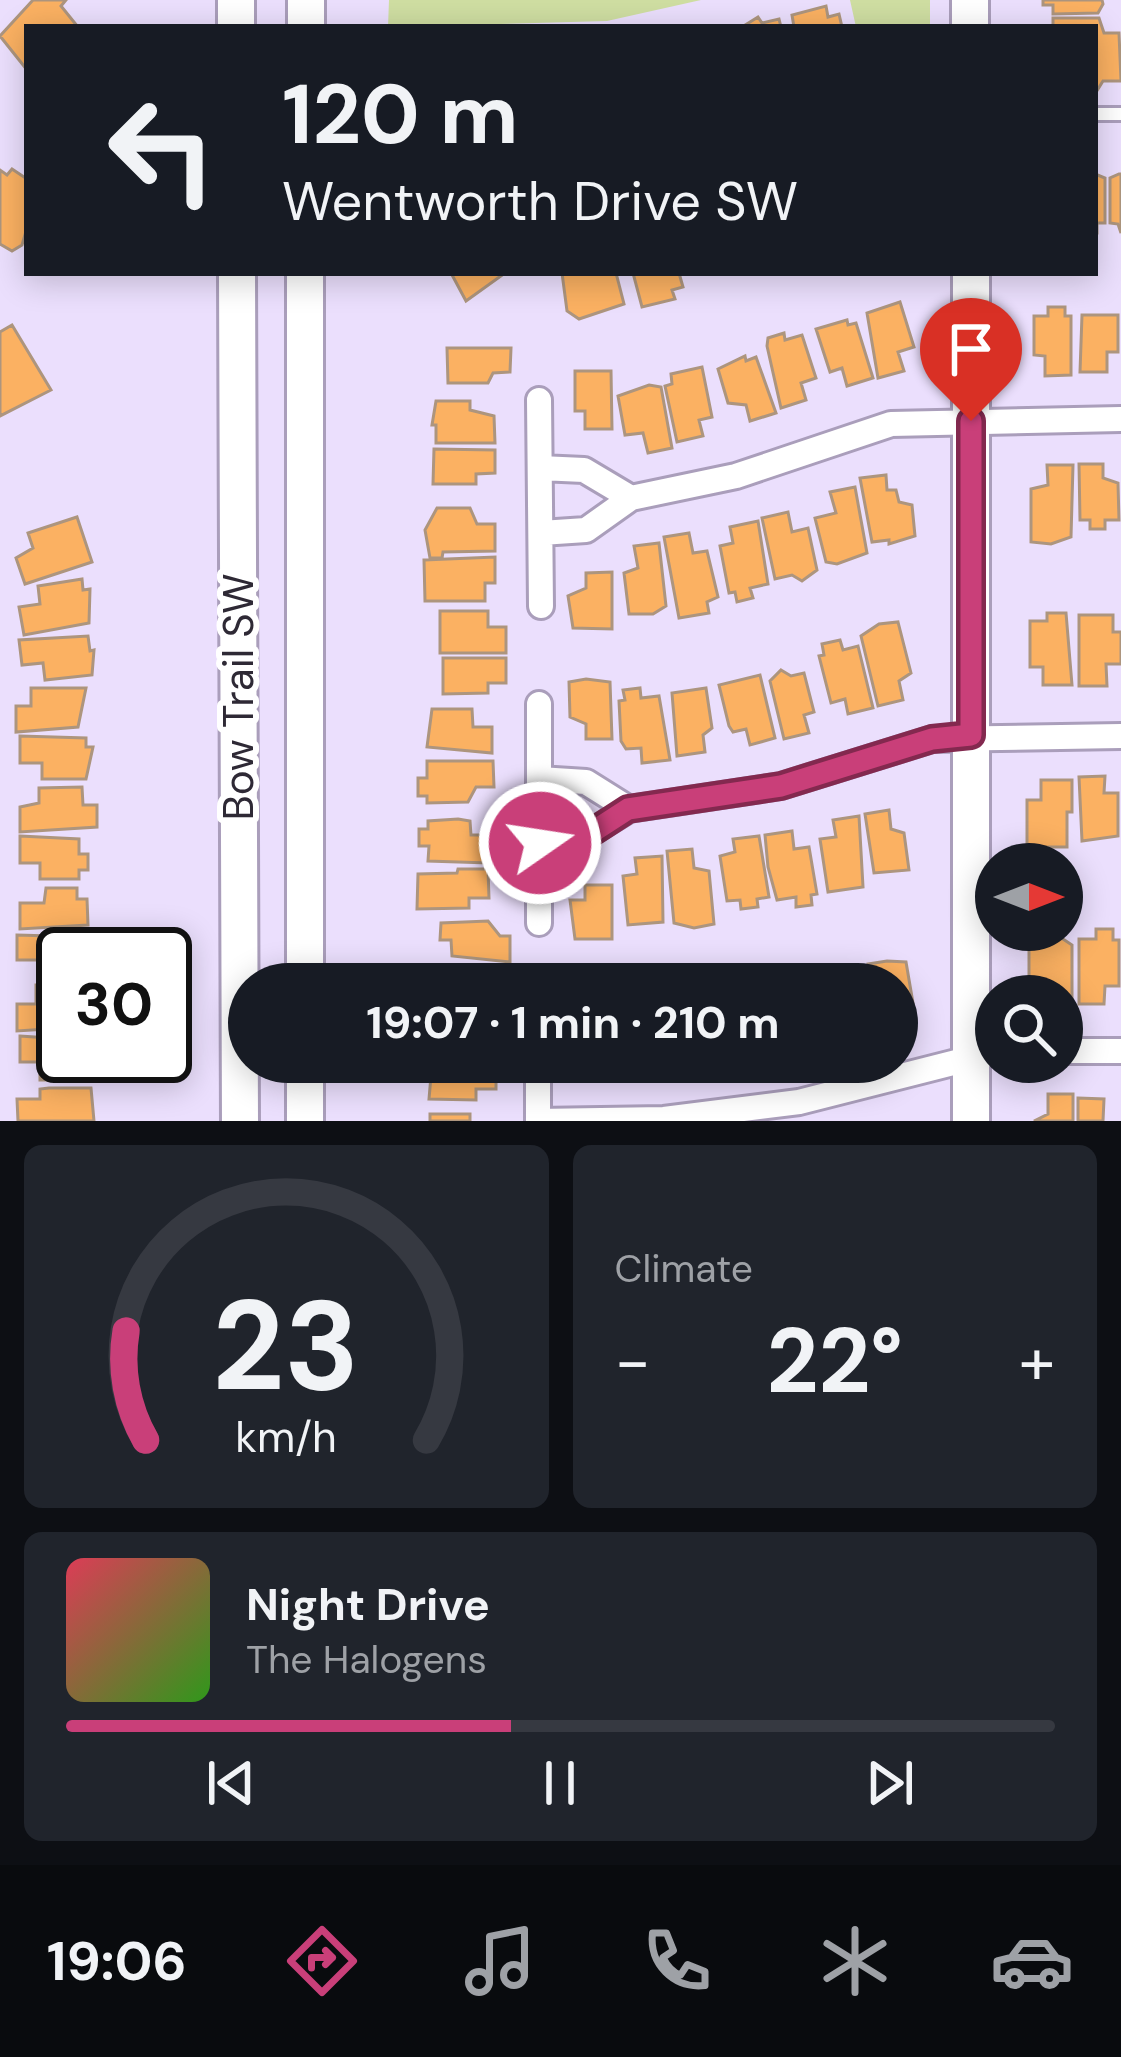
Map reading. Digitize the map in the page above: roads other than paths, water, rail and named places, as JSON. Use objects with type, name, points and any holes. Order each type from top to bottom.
[{"type":"main road","name":"Bow Trail SW","points":[[237,276],[240,1121]]},
{"type":"main road","name":"Bow Trail SW","points":[[305,276],[305,963]]},
{"type":"main road","points":[[971,276],[971,735],[981,975]]},
{"type":"main road","points":[[305,1083],[305,1121]]},
{"type":"main road","points":[[971,1121],[978,1083]]},
{"type":"street","points":[[539,400],[541,606]]},
{"type":"street","points":[[541,533],[586,530],[632,498],[736,476],[860,431],[971,421],[1121,419]]},
{"type":"street","points":[[540,468],[584,470],[632,498]]},
{"type":"street","points":[[539,704],[539,922]]},
{"type":"street","points":[[540,843],[577,842],[628,809],[781,786],[932,739],[1121,736]]},
{"type":"street","points":[[539,779],[586,782],[628,809]]},
{"type":"street","points":[[1083,1051],[1121,1051]]},
{"type":"street","points":[[538,1083],[538,1121],[664,1120],[799,1102],[975,1056]]}]
